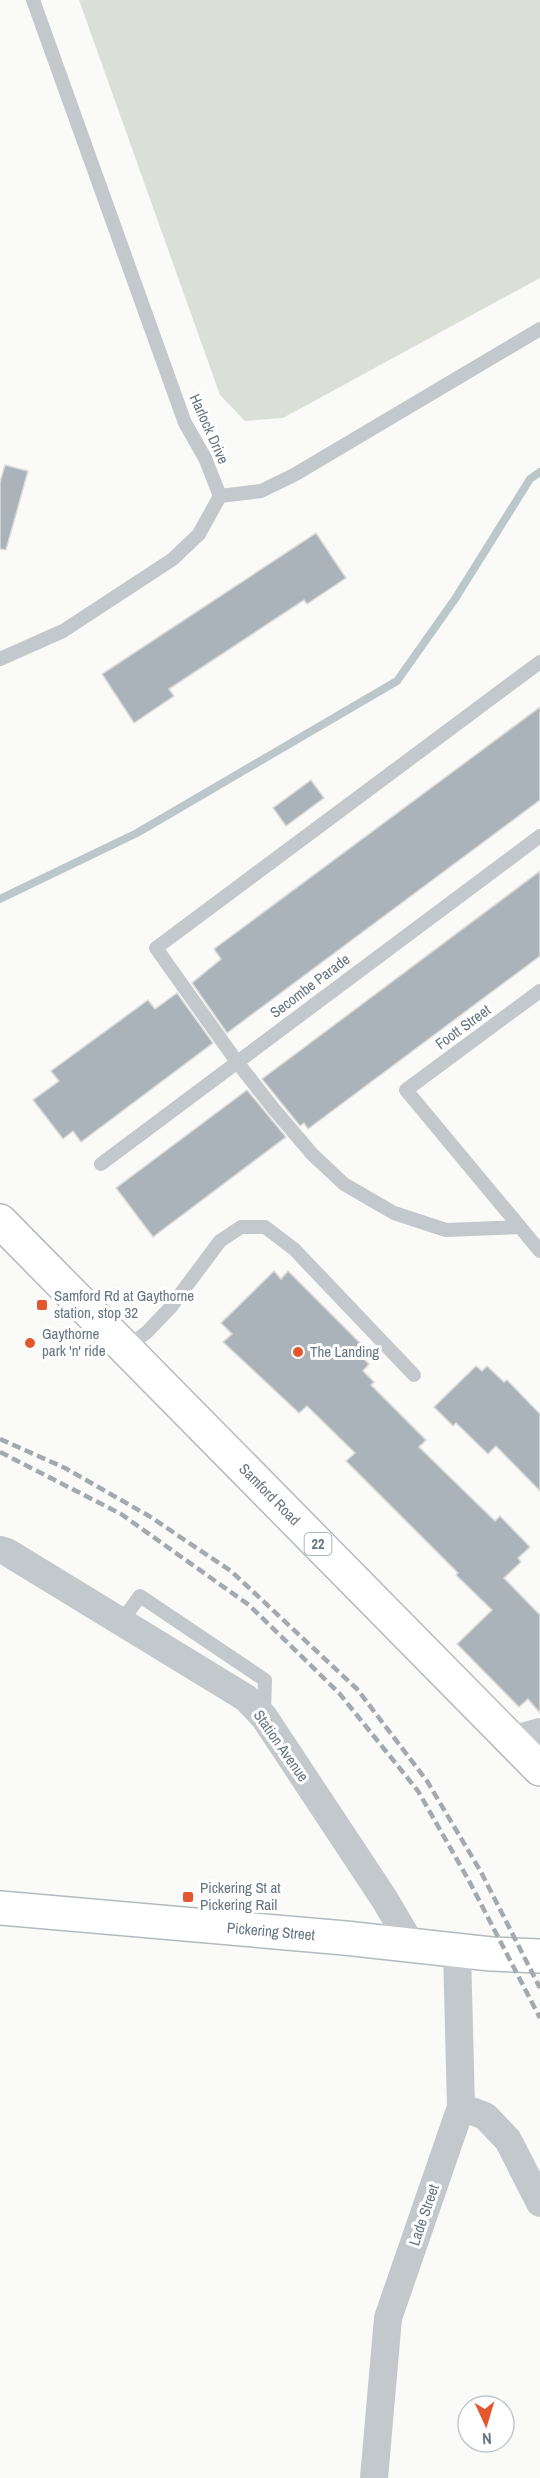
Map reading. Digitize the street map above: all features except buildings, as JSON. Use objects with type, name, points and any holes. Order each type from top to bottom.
[{"type":"main road","name":"Samford Road","points":[[0,1221],[126,1348],[526,1736],[540,1769]]},
{"type":"main road","name":"Pickering Street","points":[[0,1908],[457,1951],[540,1956]]},
{"type":"street","name":"Station Avenue","points":[[0,1550],[246,1698],[264,1716],[385,1900],[412,1946]]},
{"type":"street","name":"Lade Street","points":[[374,2478],[388,2318],[461,2107],[457,1951]]},
{"type":"street","points":[[461,2107],[485,2116],[508,2140],[540,2203]]},
{"type":"lane","name":"Harlock Drive","points":[[33,0],[185,423],[205,458],[220,496]]},
{"type":"lane","points":[[0,659],[63,631],[173,559],[199,534],[220,496],[261,491],[294,475],[540,328]]},
{"type":"lane","points":[[540,662],[156,948],[237,1062],[312,1154],[344,1184],[394,1213],[446,1230],[520,1227],[540,1251]]},
{"type":"lane","name":"Secombe Parade","points":[[100,1164],[540,836]]},
{"type":"lane","name":"Foott Street","points":[[520,1227],[406,1090],[540,991]]},
{"type":"lane","points":[[126,1348],[147,1332],[170,1308],[220,1241],[241,1227],[265,1227],[294,1249],[414,1375]]},
{"type":"shaded area","points":[[79,0],[540,0],[540,278],[283,418],[245,421],[220,395]]},
{"type":"waterway","points":[[0,899],[137,833],[397,681],[455,599],[530,479],[540,472]]},
{"type":"railway","points":[[0,1439],[65,1468],[149,1516],[231,1571],[357,1689],[427,1781],[481,1872],[540,1988]]},
{"type":"railway","points":[[0,1452],[121,1514],[249,1605],[339,1693],[418,1791],[468,1879],[540,2018]]},
{"type":"place","name":"Samford Rd at Gaythorne station, stop 32","points":[[42,1305]]},
{"type":"place","name":"Gaythorne park 'n' ride","points":[[30,1343]]},
{"type":"place","name":"The Landing","points":[[298,1352]]},
{"type":"place","name":"Pickering St at Pickering Rail","points":[[188,1897]]}]
